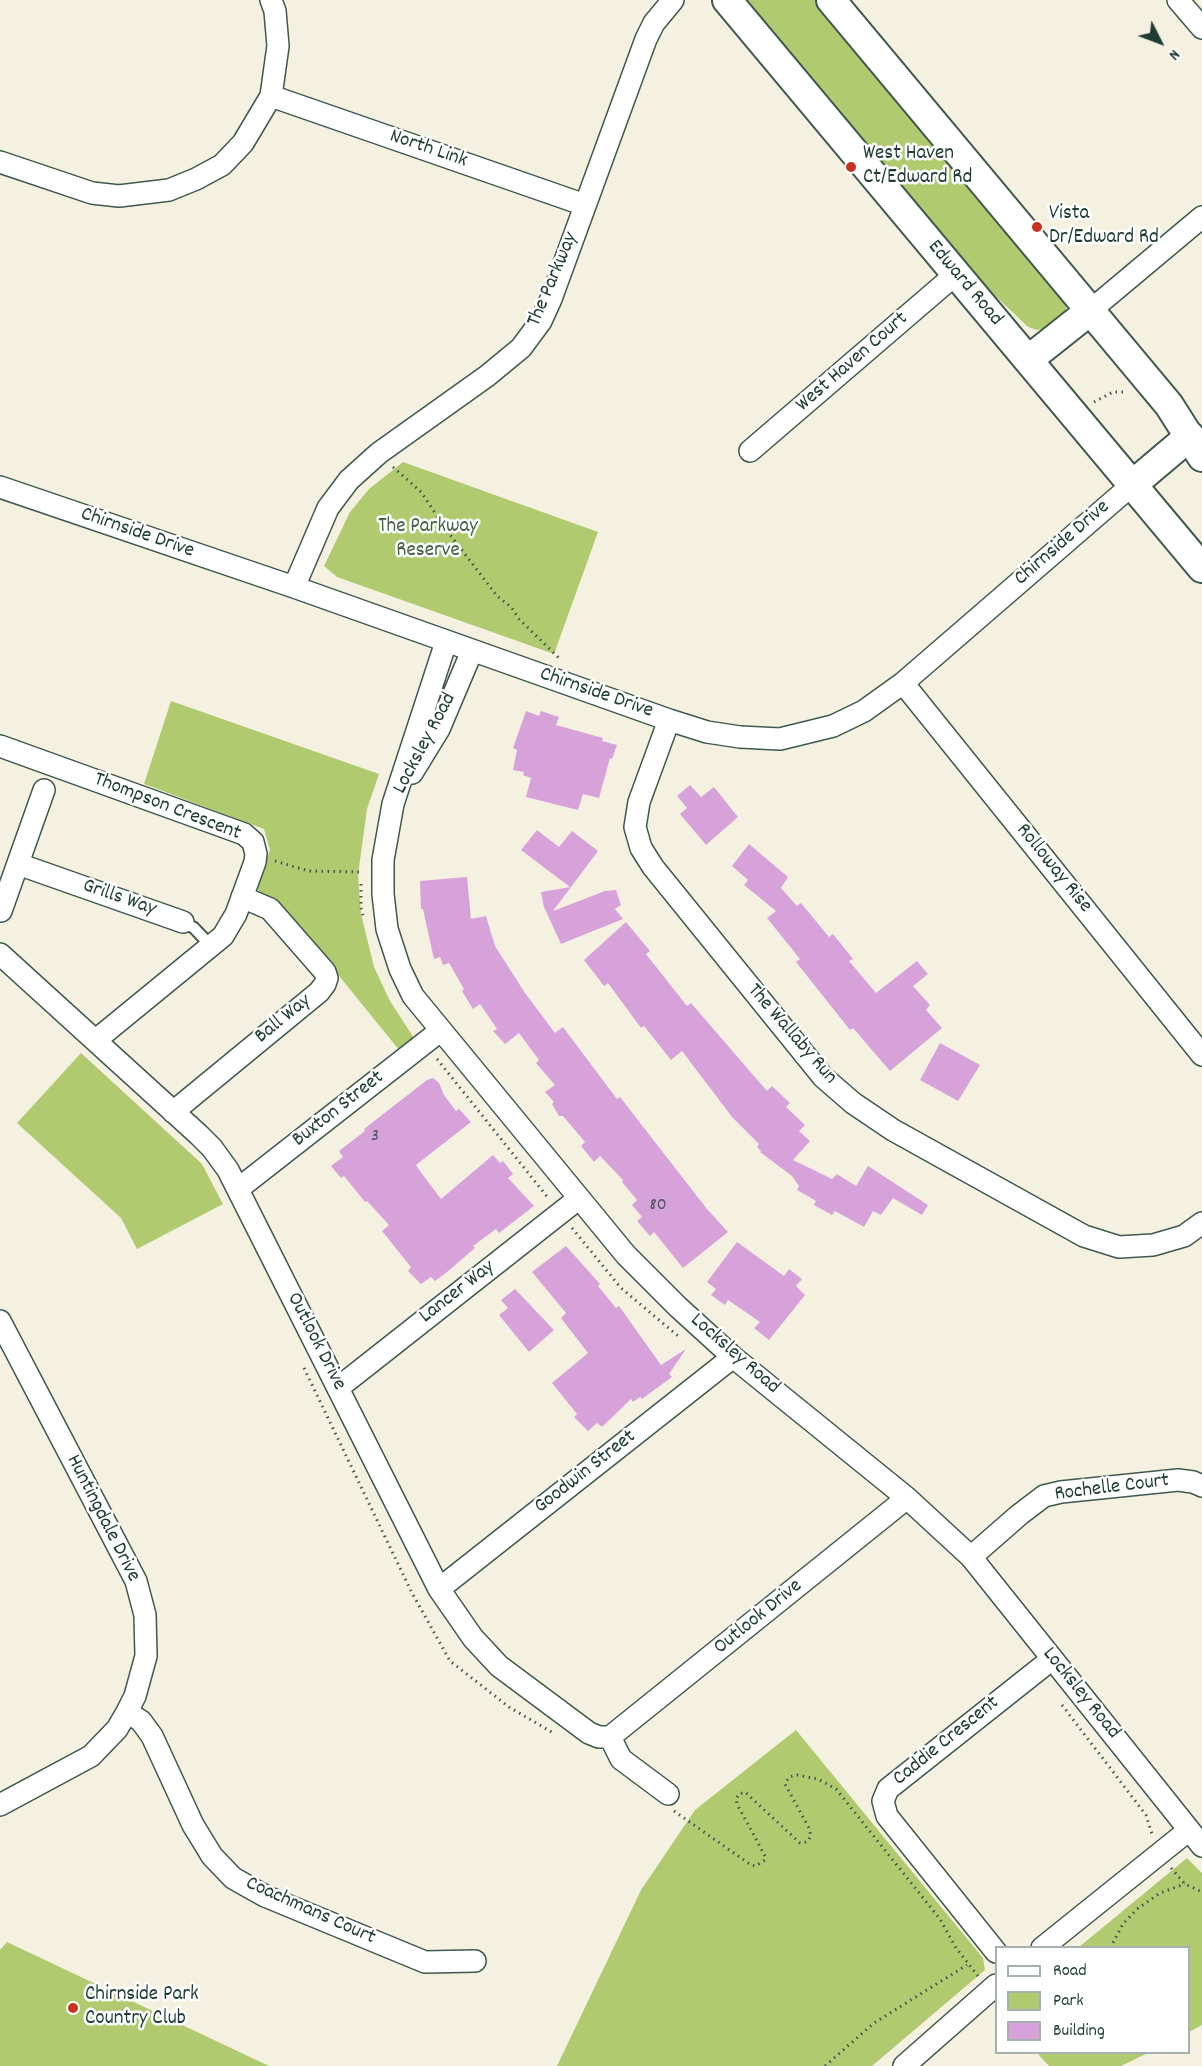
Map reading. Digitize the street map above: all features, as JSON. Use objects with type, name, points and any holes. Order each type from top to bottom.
[{"type":"main road","name":"Edward Road","points":[[727,0],[1202,568]]},
{"type":"main road","points":[[831,0],[1169,405],[1196,446],[1132,485]]},
{"type":"main road","points":[[1028,360],[1091,310]]},
{"type":"street","points":[[0,162],[92,193],[119,196],[169,190],[222,165],[243,143],[271,96],[278,46],[275,11],[271,0]]},
{"type":"street","name":"The Parkway","points":[[294,587],[328,508],[349,480],[379,453],[487,376],[521,348],[541,321],[646,39],[654,23],[673,0]]},
{"type":"street","points":[[1178,0],[1202,28]]},
{"type":"street","name":"North Link","points":[[271,96],[585,205]]},
{"type":"street","points":[[1091,310],[1202,217]]},
{"type":"street","name":"West Haven Court","points":[[750,452],[956,274]]},
{"type":"street","name":"Chirnside Drive","points":[[0,487],[294,587],[669,720],[718,734],[780,739],[833,726],[864,711],[903,683],[1132,485]]},
{"type":"street","name":"Locksley Road","points":[[446,642],[393,804],[383,860],[383,894],[387,928],[400,969],[432,1037],[626,1255],[678,1307],[734,1357],[907,1498],[971,1557],[1044,1665],[1195,1838]]},
{"type":"street","name":"Locksley Road","points":[[393,804],[439,729],[472,651]]},
{"type":"street","name":"Rolloway Rise","points":[[903,683],[1202,1055]]},
{"type":"street","name":"The Wallaby Run","points":[[669,720],[639,802],[635,827],[640,848],[660,877],[823,1077],[854,1103],[894,1130],[1084,1236],[1119,1247],[1153,1245],[1184,1236],[1202,1223]]},
{"type":"street","name":"Thompson Crescent","points":[[0,746],[48,777],[244,834],[253,842],[256,854],[230,926],[212,947],[96,1040]]},
{"type":"street","points":[[1,912],[48,777]]},
{"type":"street","name":"Grills Way","points":[[18,864],[183,922]]},
{"type":"street","name":"Ball Way","points":[[173,1113],[319,992],[327,978],[325,972],[270,909],[242,897]]},
{"type":"street","name":"Outlook Drive","points":[[0,954],[216,1153],[238,1189],[439,1589],[473,1638],[499,1666],[589,1733],[599,1737],[610,1737],[907,1498]]},
{"type":"street","name":"Buxton Street","points":[[238,1189],[432,1037]]},
{"type":"street","name":"Lancer Way","points":[[338,1388],[578,1199]]},
{"type":"street","name":"Huntingdale Drive","points":[[0,1321],[136,1581],[145,1615],[146,1656],[135,1696],[117,1730],[91,1756],[0,1805]]},
{"type":"street","name":"Goodwin Street","points":[[439,1589],[734,1357]]},
{"type":"street","name":"Rochelle Court","points":[[971,1557],[1044,1496],[1061,1492],[1178,1480],[1202,1486]]},
{"type":"street","name":"Caddie Crescent","points":[[995,1951],[887,1816],[883,1801],[888,1789],[895,1783],[1044,1665]]},
{"type":"street","name":"Coachmans Court","points":[[127,1712],[141,1721],[152,1736],[193,1825],[212,1856],[233,1878],[265,1896],[425,1962],[476,1961]]},
{"type":"street","points":[[610,1737],[621,1759],[668,1794]]},
{"type":"street","points":[[1043,1946],[1160,1854],[1195,1838]]},
{"type":"street","points":[[904,2066],[993,1988]]},
{"type":"lane","name":"Grills Way","points":[[183,922],[194,928],[212,947]]},
{"type":"path","points":[[379,453],[421,492],[497,596],[512,608],[519,619],[560,659]]},
{"type":"path","points":[[256,854],[309,871],[362,872],[363,862]]},
{"type":"path","points":[[362,884],[361,908],[367,927]]},
{"type":"path","points":[[432,1037],[560,1213],[621,1288],[678,1336]]},
{"type":"path","points":[[1044,1665],[1146,1815],[1160,1854],[1185,1884],[1202,1892]]},
{"type":"path","points":[[693,1824],[751,1865],[756,1866],[765,1860],[765,1856],[737,1804],[736,1799],[739,1794],[745,1792],[800,1844],[807,1842],[811,1836],[785,1784],[789,1778],[797,1775],[818,1779],[836,1789],[940,1919],[968,1964],[993,1988]]},
{"type":"path","points":[[1111,1946],[1123,1924],[1137,1909],[1160,1893],[1185,1884]]},
{"type":"path","points":[[825,2066],[874,2023],[968,1964]]},
{"type":"green space","points":[[742,0],[817,0],[1066,303],[1066,310],[1046,328],[1037,330],[1028,327],[984,285],[947,245]]},
{"type":"green space","name":"The Parkway Reserve","points":[[403,462],[598,532],[554,654],[337,577],[324,566],[350,512],[369,489]]},
{"type":"green space","points":[[171,701],[379,774],[367,809],[358,875],[361,914],[374,967],[390,1001],[414,1038],[400,1051],[283,907],[260,893],[256,886],[270,850],[264,829],[144,784]]},
{"type":"green space","points":[[81,1053],[202,1164],[223,1204],[137,1249],[121,1218],[17,1123]]},
{"type":"green space","points":[[796,1730],[983,1958],[985,1970],[872,2066],[557,2066],[641,1890],[695,1810]]},
{"type":"green space","points":[[1187,1858],[1202,1873],[1202,2025],[1190,2031],[1190,1946],[1080,1946]]},
{"type":"green space","name":"Chirnside Park Country Club","points":[[7,1942],[269,2066],[0,2066],[0,1950]]},
{"type":"green space","points":[[1038,2054],[1146,2054],[1121,2066],[1049,2066]]},
{"type":"building","points":[[526,711],[539,716],[541,711],[559,717],[556,725],[603,738],[602,741],[617,745],[612,759],[610,758],[599,798],[583,794],[578,810],[526,797],[531,778],[523,775],[524,772],[513,770],[517,750],[513,748]]},
{"type":"building","points":[[690,785],[701,797],[714,787],[738,817],[706,845],[680,814],[687,808],[677,796]]},
{"type":"building","points":[[537,830],[559,847],[572,831],[598,851],[553,911],[605,891],[616,890],[621,905],[615,909],[623,919],[561,944],[544,907],[541,892],[570,887],[521,850]]},
{"type":"building","points":[[749,844],[788,877],[781,888],[797,906],[801,903],[829,937],[833,934],[853,959],[849,961],[876,993],[917,961],[928,974],[913,986],[930,1005],[926,1010],[942,1028],[890,1071],[853,1028],[850,1030],[796,962],[800,959],[767,918],[776,911],[744,885],[748,880],[732,866]]},
{"type":"building","points":[[467,877],[471,919],[486,916],[495,946],[525,993],[555,1033],[563,1027],[617,1099],[620,1097],[707,1209],[728,1232],[683,1268],[654,1232],[650,1236],[637,1221],[642,1217],[632,1205],[637,1200],[622,1182],[623,1180],[600,1156],[594,1162],[581,1146],[585,1142],[563,1116],[559,1116],[552,1104],[554,1102],[545,1092],[555,1085],[536,1063],[539,1060],[519,1033],[505,1044],[493,1031],[497,1029],[480,1004],[473,1009],[449,963],[443,965],[440,957],[434,959],[423,909],[421,909],[420,881]]},
{"type":"building","points":[[626,922],[650,951],[646,954],[687,1006],[691,1003],[767,1091],[772,1086],[790,1103],[786,1107],[805,1125],[799,1131],[810,1141],[793,1160],[832,1179],[837,1174],[856,1186],[868,1166],[928,1205],[922,1215],[893,1198],[881,1215],[873,1211],[864,1227],[835,1211],[832,1215],[814,1205],[816,1201],[797,1190],[799,1186],[792,1176],[760,1152],[757,1147],[759,1144],[732,1117],[682,1051],[671,1060],[644,1026],[641,1028],[608,983],[604,986],[584,960]]},
{"type":"building","points":[[940,1043],[980,1065],[958,1101],[920,1080]]},
{"type":"building","points":[[433,1078],[439,1083],[444,1095],[456,1111],[459,1109],[471,1122],[416,1165],[441,1199],[493,1155],[500,1163],[503,1161],[513,1174],[508,1178],[534,1206],[499,1233],[496,1229],[473,1246],[475,1248],[435,1281],[431,1277],[421,1284],[408,1271],[411,1267],[382,1231],[389,1225],[367,1201],[365,1202],[344,1176],[341,1178],[331,1166],[343,1157],[339,1151],[365,1131],[364,1129],[427,1080]]},
{"type":"building","points":[[737,1242],[784,1276],[789,1269],[802,1279],[796,1286],[805,1295],[769,1340],[754,1328],[760,1322],[728,1300],[725,1305],[711,1295],[716,1289],[707,1282]]},
{"type":"building","points":[[566,1246],[600,1284],[598,1286],[616,1308],[619,1306],[661,1365],[686,1349],[669,1374],[672,1377],[642,1399],[640,1397],[633,1402],[631,1399],[602,1427],[597,1423],[588,1431],[574,1417],[577,1414],[552,1383],[588,1353],[561,1318],[566,1313],[532,1272]]},
{"type":"building","points":[[515,1289],[554,1330],[529,1352],[499,1315],[508,1308],[501,1300]]},
{"type":"place","name":"West Haven Ct/Edward Rd","points":[[851,167]]},
{"type":"place","name":"Vista Dr/Edward Rd","points":[[1037,227]]},
{"type":"place","name":"Chirnside Park Country Club","points":[[73,2008]]}]
